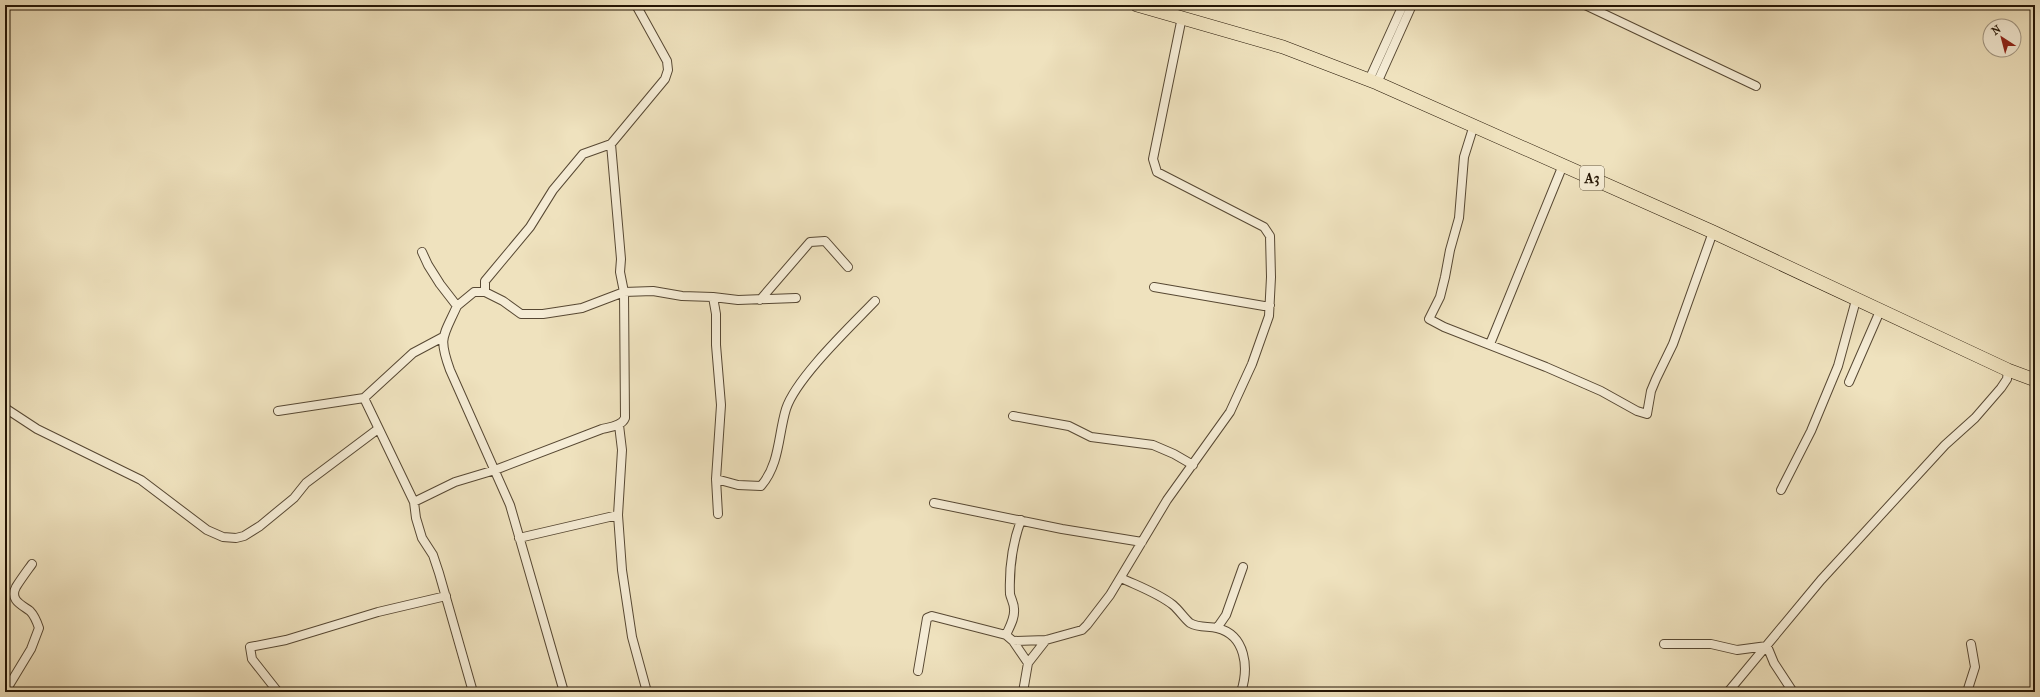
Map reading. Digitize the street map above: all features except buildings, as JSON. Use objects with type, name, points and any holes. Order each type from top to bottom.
[{"type":"highway","name":"A3","points":[[1138,5],[1283,47],[1373,82],[1474,125],[1713,232],[2008,370],[2035,380]]},
{"type":"street","points":[[485,292],[485,281],[501,259],[530,227],[553,190],[583,154],[611,144],[665,79],[668,70],[667,61],[636,5]]},
{"type":"street","points":[[1373,82],[1403,5]]},
{"type":"street","points":[[1373,82],[1412,5]]},
{"type":"street","points":[[1584,5],[1756,86]]},
{"type":"street","points":[[1013,640],[1046,640],[1082,630],[1088,625],[1121,578],[1168,500],[1230,412],[1252,364],[1269,316],[1271,277],[1270,236],[1268,232],[1264,227],[1157,172],[1154,166],[1153,159],[1182,17]]},
{"type":"street","points":[[1474,125],[1464,157],[1459,218],[1450,250],[1446,277],[1440,297],[1429,319],[1444,327],[1490,344],[1601,391],[1637,411],[1647,414],[1651,391],[1673,344],[1713,232]]},
{"type":"street","points":[[414,502],[455,482],[495,470],[624,422],[624,292],[620,272],[621,259],[611,144]]},
{"type":"street","points":[[1490,344],[1563,165]]},
{"type":"street","points":[[760,300],[810,242],[825,241],[848,267]]},
{"type":"street","points":[[422,252],[440,284],[457,306]]},
{"type":"street","points":[[1154,287],[1264,306],[1270,305]]},
{"type":"street","points":[[564,692],[510,505],[450,370],[443,350],[443,337],[457,306],[474,292],[485,292],[521,314],[527,315],[582,308],[624,292],[653,291],[682,296],[760,300],[796,298]]},
{"type":"street","points":[[713,297],[716,314],[716,345],[721,405],[716,479],[718,514]]},
{"type":"street","points":[[1781,490],[1811,431],[1838,366],[1856,300]]},
{"type":"street","points":[[716,479],[738,485],[761,486],[769,476],[778,447],[786,408],[797,388],[838,339],[875,301]]},
{"type":"street","points":[[1849,382],[1880,311]]},
{"type":"street","points":[[278,411],[364,398],[413,353],[443,337]]},
{"type":"street","points":[[1728,692],[1821,580],[1945,445],[1975,418],[2004,384],[2008,370]]},
{"type":"street","points":[[364,398],[414,502],[416,518],[422,538],[433,555],[473,692]]},
{"type":"street","points":[[5,408],[38,429],[141,480],[207,530],[223,537],[236,538],[244,536],[260,526],[294,498],[306,483],[378,429]]},
{"type":"street","points":[[1013,416],[1069,426],[1091,437],[1152,445],[1174,454],[1193,465]]},
{"type":"street","points":[[619,425],[622,450],[618,515],[622,570],[630,630],[647,692]]},
{"type":"street","points":[[934,503],[1062,529],[1142,542]]},
{"type":"street","points":[[519,538],[618,515]]},
{"type":"street","points":[[1006,635],[1013,620],[1014,608],[1010,595],[1016,533],[1021,520]]},
{"type":"street","points":[[5,692],[31,649],[39,628],[36,618],[15,599],[14,593],[15,588],[32,564]]},
{"type":"street","points":[[1217,628],[1226,615],[1243,568]]},
{"type":"street","points":[[1121,578],[1152,592],[1172,605],[1190,622],[1203,628],[1217,628],[1233,636],[1245,658],[1244,684],[1241,692]]},
{"type":"street","points":[[278,692],[252,659],[250,647],[286,640],[378,612],[446,596]]},
{"type":"street","points":[[918,671],[927,618],[932,616],[1006,635],[1013,640],[1028,663]]},
{"type":"street","points":[[1023,692],[1028,663],[1046,640]]},
{"type":"street","points":[[1664,644],[1711,644],[1737,650],[1766,646]]},
{"type":"street","points":[[1967,692],[1975,667],[1971,644]]},
{"type":"street","points":[[1766,646],[1774,663],[1793,692]]}]
